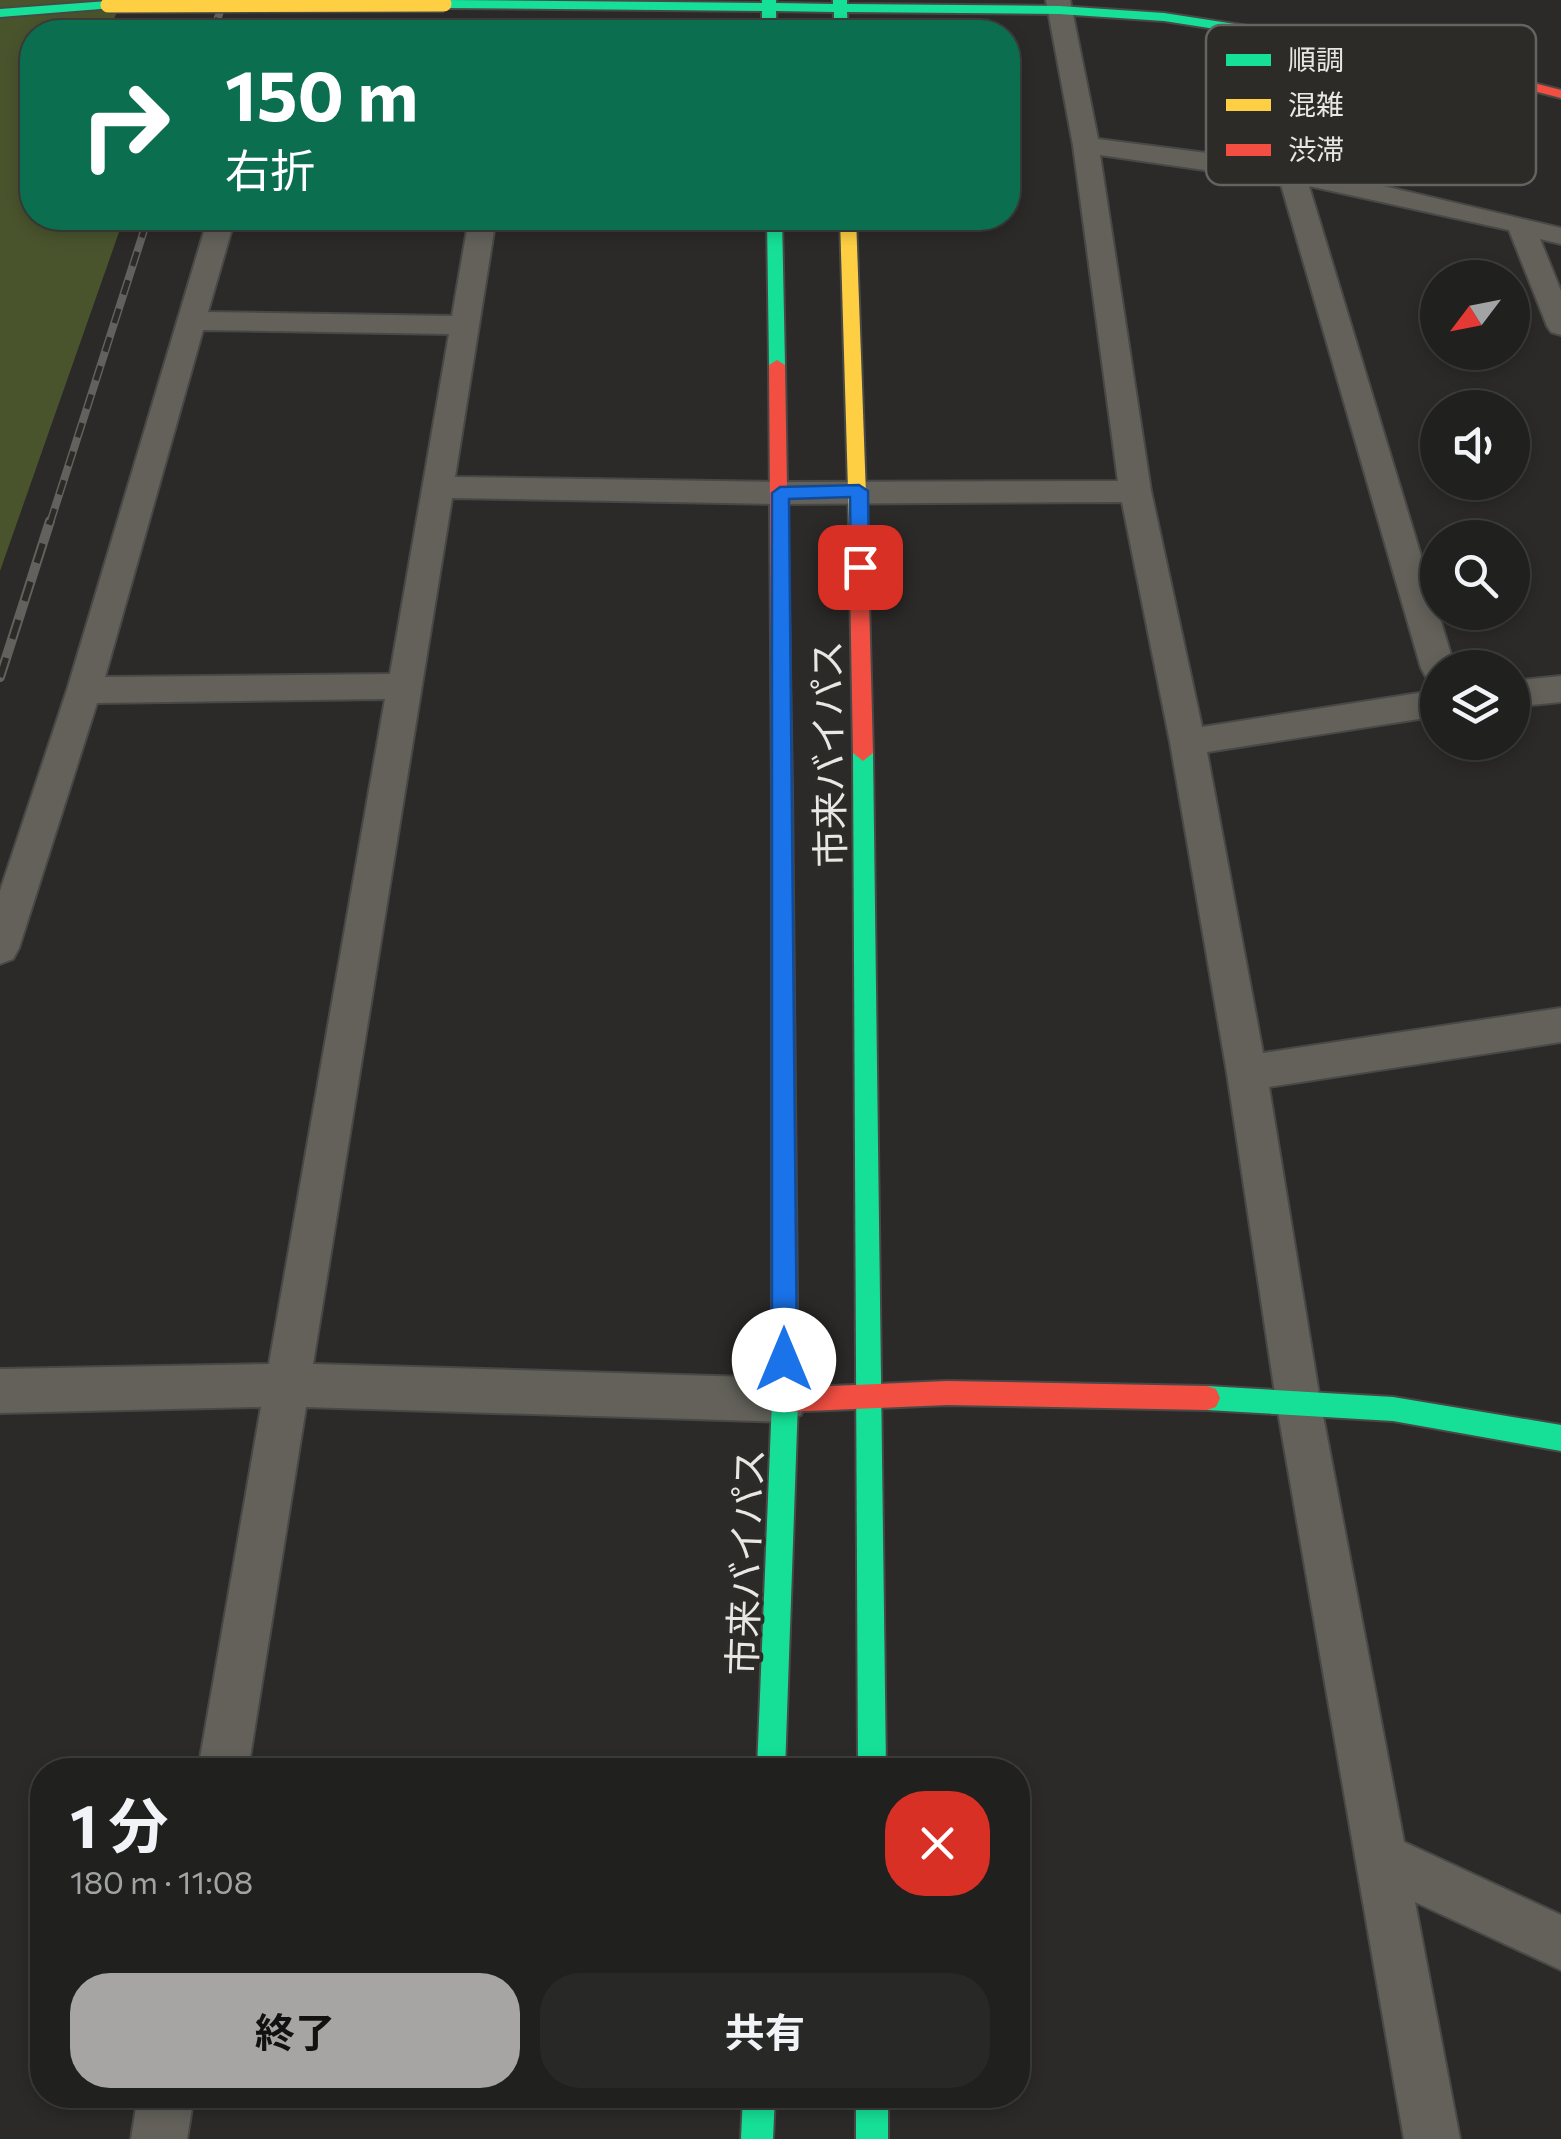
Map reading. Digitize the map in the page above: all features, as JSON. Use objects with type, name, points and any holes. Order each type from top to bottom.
[{"type":"main road","points":[[0,12],[147,3],[769,3],[840,14],[1058,5],[1220,25]]},
{"type":"main road","points":[[1536,88],[1561,94]]},
{"type":"main road","name":"市来バイパス","points":[[771,1758],[784,1400],[780,493],[774,230]]},
{"type":"main road","name":"市来バイパス","points":[[848,230],[859,491],[872,1391],[872,1758]]},
{"type":"main road","points":[[784,1400],[872,1391],[1298,1400],[1486,1419],[1561,1438]]},
{"type":"main road","points":[[757,2139],[758,2108]]},
{"type":"main road","points":[[872,2108],[872,2139]]},
{"type":"street","points":[[1058,5],[1086,145],[1135,491],[1188,742],[1247,1073],[1298,1400],[1432,2139]]},
{"type":"street","points":[[1086,145],[1206,161]]},
{"type":"street","points":[[1295,185],[1433,650]]},
{"type":"street","points":[[1348,185],[1561,236]]},
{"type":"street","points":[[1520,224],[1561,326]]},
{"type":"street","points":[[1,940],[84,690],[217,230]]},
{"type":"street","points":[[225,1758],[481,230]]},
{"type":"street","points":[[190,321],[464,325]]},
{"type":"street","points":[[439,488],[780,493],[1135,491]]},
{"type":"street","points":[[84,690],[405,686]]},
{"type":"street","points":[[1530,692],[1561,689]]},
{"type":"street","points":[[1188,742],[1420,706]]},
{"type":"street","points":[[1247,1073],[1561,1025]]},
{"type":"street","points":[[0,1391],[290,1385],[784,1400]]},
{"type":"street","points":[[1382,1859],[1561,1943]]},
{"type":"street","points":[[158,2139],[164,2108]]},
{"type":"green space","points":[[0,0],[123,0],[113,20],[20,20],[20,230],[120,230],[0,571]]},
{"type":"railway","points":[[217,20],[224,0]]},
{"type":"railway","points":[[50,523],[144,230]]},
{"type":"railway","points":[[0,677],[50,521]]},
{"type":"traffic: fast","points":[[769,0],[769,20]]},
{"type":"traffic: fast","points":[[840,0],[841,20]]},
{"type":"traffic: fast","points":[[444,4],[1059,10],[1164,17],[1216,25]]},
{"type":"traffic: fast","points":[[0,13],[108,5]]},
{"type":"traffic: fast","points":[[774,230],[777,365]]},
{"type":"traffic: fast","points":[[863,753],[872,1758]]},
{"type":"traffic: fast","points":[[771,1758],[785,1400],[782,790]]},
{"type":"traffic: fast","points":[[1207,1398],[1393,1409],[1561,1438]]},
{"type":"traffic: fast","points":[[757,2139],[758,2108]]},
{"type":"traffic: fast","points":[[872,2108],[872,2139]]},
{"type":"traffic: slow","points":[[108,5],[444,4]]},
{"type":"traffic: slow","points":[[848,230],[858,523]]},
{"type":"traffic: jam","points":[[1536,88],[1561,94]]},
{"type":"traffic: jam","points":[[777,365],[782,790]]},
{"type":"traffic: jam","points":[[858,523],[863,753]]},
{"type":"traffic: jam","points":[[785,1400],[947,1393],[1207,1398]]},
{"type":"route","points":[[784,1360],[780,493],[859,491],[860,567]]}]
